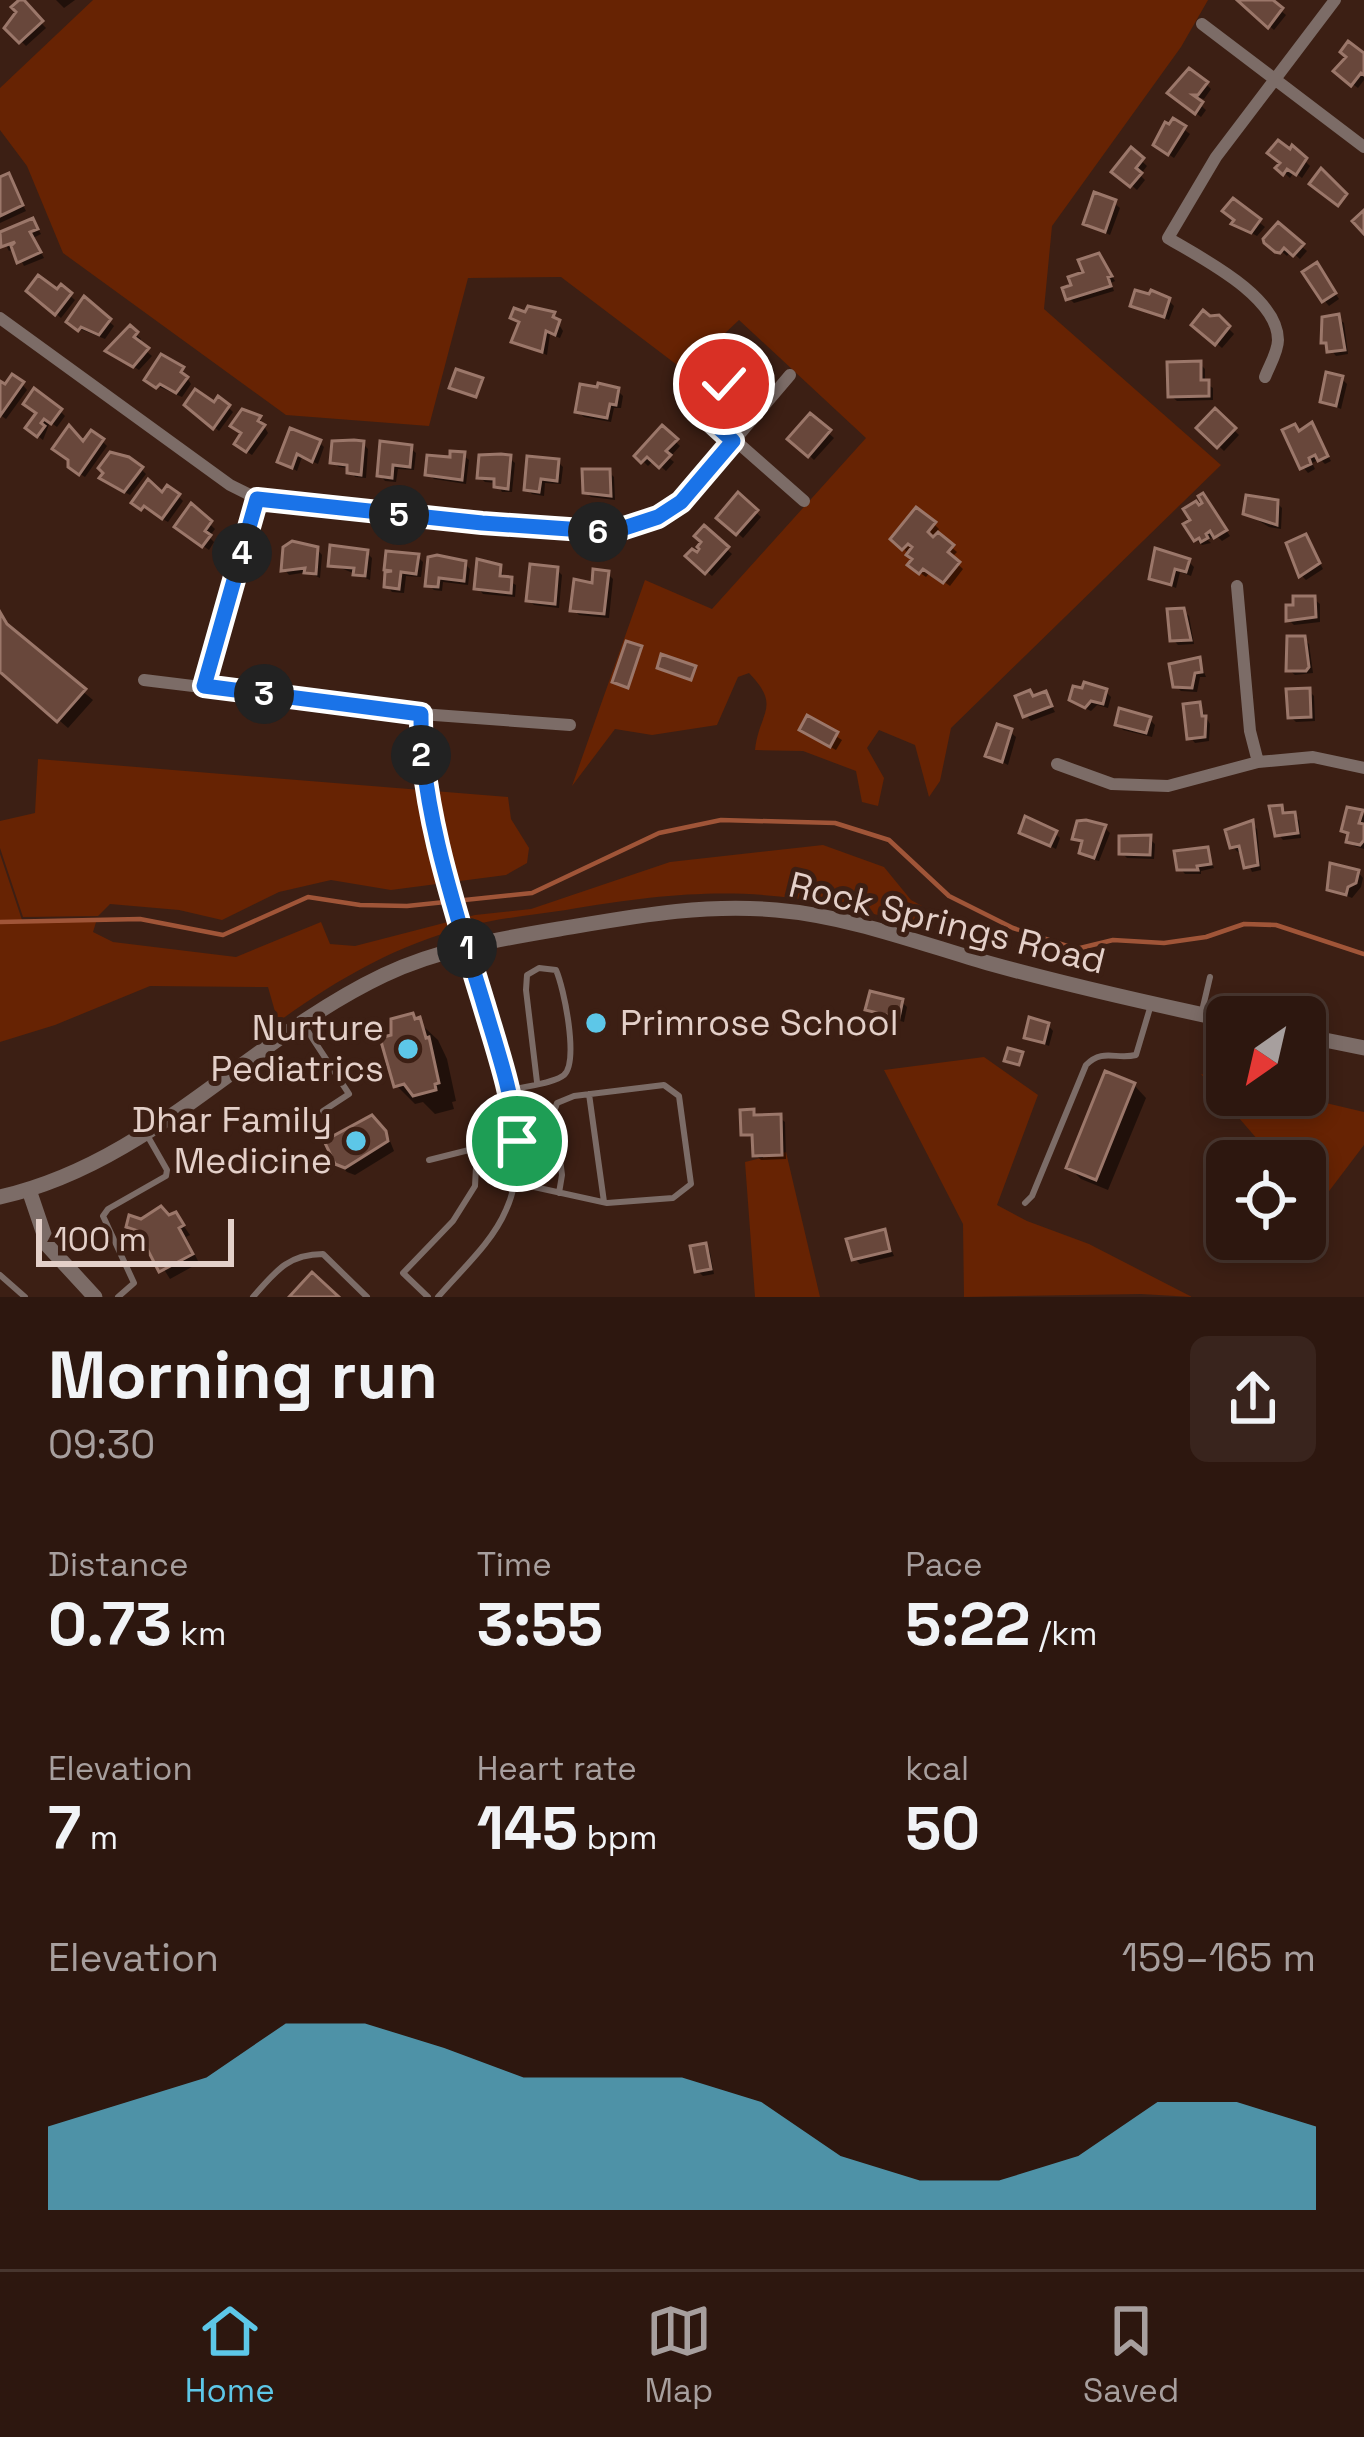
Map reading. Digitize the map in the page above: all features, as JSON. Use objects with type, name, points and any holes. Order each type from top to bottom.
[{"type":"street","points":[[1264,377],[1278,341],[1273,320],[1261,301],[1168,238],[1216,157],[1335,0]]},
{"type":"street","points":[[1202,23],[1364,147]]},
{"type":"street","points":[[0,318],[230,485],[257,499],[482,523],[612,532],[658,517],[681,502],[790,375]]},
{"type":"street","points":[[679,391],[804,501]]},
{"type":"street","points":[[204,686],[257,499]]},
{"type":"street","points":[[1237,586],[1250,731],[1258,762]]},
{"type":"street","points":[[144,680],[421,714],[566,724],[558,741]]},
{"type":"street","points":[[421,714],[421,766],[466,946]]},
{"type":"street","points":[[1057,764],[1112,784],[1168,786],[1258,762],[1312,757],[1364,768]]},
{"type":"street","name":"Rock Springs Road","points":[[0,1197],[89,1167],[147,1135],[303,1024],[382,976],[466,946],[650,914],[722,908],[777,910],[862,927],[1206,1016]]},
{"type":"street","points":[[1326,1039],[1363,1043]]},
{"type":"street","points":[[29,1190],[49,1246],[95,1297]]},
{"type":"lane","points":[[700,411],[724,384]]},
{"type":"lane","points":[[438,1297],[496,1229],[516,1183],[517,1141],[508,1090],[466,946]]},
{"type":"lane","points":[[508,1090],[561,1078],[569,1069],[562,982],[556,970],[539,968],[527,975],[526,989],[538,1082]]},
{"type":"lane","points":[[1201,1015],[1210,977]]},
{"type":"lane","points":[[1025,1203],[1086,1065],[1107,1053],[1125,1058],[1136,1055],[1151,1005]]},
{"type":"lane","points":[[303,1024],[349,1094],[322,1111]]},
{"type":"lane","points":[[516,1183],[559,1193],[604,1202],[673,1198],[684,1193],[691,1184],[679,1096],[664,1085],[564,1099],[554,1112],[562,1175],[559,1193]]},
{"type":"lane","points":[[590,1094],[604,1202]]},
{"type":"lane","points":[[118,1297],[134,1283],[103,1216],[166,1176],[147,1135]]},
{"type":"lane","points":[[429,1160],[517,1141]]},
{"type":"lane","points":[[428,1297],[403,1273],[453,1221],[475,1186],[477,1148]]},
{"type":"lane","points":[[253,1297],[284,1262],[303,1254],[323,1254],[367,1297]]},
{"type":"lane","points":[[0,1275],[25,1297]]},
{"type":"shaded area","points":[[93,0],[1208,0],[1181,47],[1052,226],[1044,309],[1221,465],[951,728],[940,781],[929,797],[915,745],[879,730],[867,748],[884,778],[878,806],[862,802],[856,771],[803,751],[755,750],[766,702],[749,673],[738,677],[717,725],[652,735],[615,729],[572,786],[645,580],[712,609],[866,438],[739,320],[685,371],[561,277],[468,278],[429,426],[286,415],[63,253],[27,166],[0,130],[0,88]]},
{"type":"shaded area","points":[[38,759],[508,797],[511,819],[529,848],[527,863],[506,875],[391,890],[331,880],[279,892],[222,920],[179,910],[110,904],[98,916],[23,917],[0,848],[0,821],[35,813]]},
{"type":"shaded area","points":[[823,845],[884,867],[911,900],[922,906],[911,924],[779,896],[699,894],[614,902],[490,921],[440,935],[368,966],[278,1022],[268,987],[150,986],[0,1042],[0,854],[22,920],[97,919],[93,932],[113,942],[236,957],[321,922],[330,944],[355,946],[475,915],[531,909],[670,862]]},
{"type":"shaded area","points":[[984,1057],[1038,1095],[997,1205],[1089,1244],[1192,1297],[964,1297],[963,1224],[884,1070]]},
{"type":"shaded area","points":[[1326,1103],[1364,1112],[1364,1145],[1326,1195],[1326,1140],[1258,1140],[1237,1116],[1326,1116]]},
{"type":"shaded area","points":[[786,1152],[820,1297],[755,1297],[745,1162]]},
{"type":"building","points":[[19,0],[43,21],[19,43],[4,28],[16,12],[11,7]]},
{"type":"building","points":[[1237,0],[1273,0],[1283,8],[1268,28]]},
{"type":"building","points":[[1348,41],[1364,53],[1364,75],[1351,86],[1333,71],[1346,57],[1340,52]]},
{"type":"building","points":[[1189,68],[1208,82],[1193,95],[1203,102],[1195,114],[1167,93]]},
{"type":"building","points":[[1173,118],[1186,126],[1168,155],[1153,145],[1165,122]]},
{"type":"building","points":[[1278,140],[1307,158],[1296,175],[1287,169],[1283,175],[1275,168],[1280,163],[1267,153]]},
{"type":"building","points":[[1131,147],[1144,158],[1136,168],[1142,173],[1130,187],[1111,172]]},
{"type":"building","points":[[1321,168],[1347,194],[1338,206],[1309,184]]},
{"type":"building","points":[[9,173],[23,205],[0,216],[0,177]]},
{"type":"building","points":[[1094,192],[1116,200],[1105,232],[1083,224]]},
{"type":"building","points":[[1233,198],[1261,219],[1251,233],[1231,224],[1234,220],[1222,211]]},
{"type":"building","points":[[1364,210],[1364,234],[1352,221]]},
{"type":"building","points":[[33,218],[38,229],[30,232],[41,252],[17,263],[11,246],[15,242],[1,247],[0,232]]},
{"type":"building","points":[[1278,222],[1304,244],[1293,256],[1284,248],[1275,252],[1264,243]]},
{"type":"building","points":[[1099,253],[1112,276],[1108,277],[1111,286],[1066,300],[1062,288],[1071,285],[1068,277],[1083,272],[1078,260]]},
{"type":"building","points":[[1317,262],[1336,293],[1322,302],[1302,272]]},
{"type":"building","points":[[38,275],[72,293],[55,315],[26,291]]},
{"type":"building","points":[[1135,290],[1170,298],[1164,317],[1130,306]]},
{"type":"building","points":[[84,296],[111,319],[99,335],[81,327],[78,331],[66,322]]},
{"type":"building","points":[[528,306],[555,312],[553,317],[560,320],[555,335],[546,331],[542,352],[511,342],[519,322],[510,318],[514,308],[525,312]]},
{"type":"building","points":[[1203,310],[1210,316],[1219,315],[1230,326],[1215,345],[1191,325]]},
{"type":"building","points":[[1339,314],[1345,350],[1327,352],[1326,343],[1321,343],[1322,317]]},
{"type":"building","points":[[130,325],[138,332],[134,337],[149,348],[133,367],[105,351]]},
{"type":"building","points":[[739,343],[759,356],[730,388],[709,369]]},
{"type":"building","points":[[161,354],[184,367],[181,372],[188,377],[176,393],[144,380]]},
{"type":"building","points":[[1201,361],[1201,380],[1209,380],[1209,396],[1168,397],[1167,362]]},
{"type":"building","points":[[456,369],[483,378],[476,397],[449,388]]},
{"type":"building","points":[[1326,372],[1343,376],[1336,406],[1320,402]]},
{"type":"building","points":[[12,374],[24,382],[0,416],[0,381],[5,384]]},
{"type":"building","points":[[598,383],[619,388],[607,418],[575,412],[580,384],[597,387]]},
{"type":"building","points":[[34,388],[62,409],[51,424],[44,419],[37,437],[25,428],[36,413],[23,404]]},
{"type":"building","points":[[195,389],[214,402],[218,396],[230,405],[213,429],[184,405]]},
{"type":"building","points":[[1215,408],[1236,428],[1217,448],[1196,428]]},
{"type":"building","points":[[242,409],[261,416],[258,421],[265,425],[246,452],[234,444],[241,433],[230,426]]},
{"type":"building","points":[[810,413],[831,430],[808,457],[787,439]]},
{"type":"building","points":[[1312,422],[1328,456],[1318,461],[1315,455],[1309,458],[1311,464],[1300,469],[1282,430],[1295,424],[1299,431]]},
{"type":"building","points":[[69,425],[83,441],[91,430],[104,439],[79,475],[52,449]]},
{"type":"building","points":[[662,425],[678,439],[666,451],[671,455],[659,468],[647,457],[641,463],[634,456]]},
{"type":"building","points":[[290,428],[321,440],[312,462],[297,454],[292,468],[277,462]]},
{"type":"building","points":[[332,441],[364,441],[361,475],[347,473],[347,465],[330,463]]},
{"type":"building","points":[[380,441],[412,445],[410,467],[393,465],[392,478],[377,476]]},
{"type":"building","points":[[450,451],[465,452],[462,480],[425,475],[427,455],[450,457]]},
{"type":"building","points":[[110,452],[143,467],[124,492],[99,478],[103,473],[98,468]]},
{"type":"building","points":[[479,455],[511,455],[508,489],[494,487],[494,479],[477,478]]},
{"type":"building","points":[[527,456],[559,459],[557,481],[541,479],[539,492],[524,490]]},
{"type":"building","points":[[582,469],[610,469],[611,496],[583,493]]},
{"type":"building","points":[[148,479],[162,492],[167,485],[180,494],[162,519],[131,503]]},
{"type":"building","points":[[738,492],[758,510],[736,535],[716,518]]},
{"type":"building","points":[[1203,493],[1227,530],[1214,538],[1210,531],[1201,542],[1199,538],[1194,541],[1183,524],[1190,520],[1183,509],[1196,501],[1202,503],[1198,496]]},
{"type":"building","points":[[1246,495],[1278,500],[1277,525],[1243,514]]},
{"type":"building","points":[[191,503],[212,521],[205,531],[211,535],[202,547],[174,527]]},
{"type":"building","points":[[916,507],[936,522],[928,532],[933,537],[938,532],[954,545],[948,552],[960,562],[943,583],[907,565],[912,559],[906,555],[912,547],[908,544],[902,550],[890,539]]},
{"type":"building","points":[[704,525],[729,547],[705,574],[685,556],[699,549],[701,542],[694,536]]},
{"type":"building","points":[[1306,534],[1320,563],[1299,577],[1286,543]]},
{"type":"building","points":[[292,541],[318,547],[316,574],[304,573],[305,568],[281,571],[283,547]]},
{"type":"building","points":[[330,545],[368,550],[365,576],[353,575],[354,568],[328,566]]},
{"type":"building","points":[[1155,548],[1190,559],[1186,572],[1175,569],[1171,585],[1149,579]]},
{"type":"building","points":[[386,551],[419,554],[416,574],[401,572],[399,589],[384,587],[385,572],[392,571],[384,570]]},
{"type":"building","points":[[428,557],[466,561],[464,581],[439,578],[438,587],[425,586]]},
{"type":"building","points":[[477,559],[501,565],[500,576],[512,577],[511,593],[474,589]]},
{"type":"building","points":[[530,564],[558,567],[555,604],[526,601]]},
{"type":"building","points":[[593,569],[609,571],[604,614],[570,611],[574,579],[592,583]]},
{"type":"building","points":[[1293,596],[1315,596],[1316,617],[1286,621],[1286,605],[1293,605]]},
{"type":"building","points":[[1184,608],[1191,640],[1170,641],[1167,609]]},
{"type":"building","points":[[0,612],[7,624],[86,689],[57,722],[0,672]]},
{"type":"building","points":[[1287,636],[1305,636],[1306,671],[1286,671]]},
{"type":"building","points":[[626,641],[642,646],[628,688],[612,682]]},
{"type":"building","points":[[661,654],[696,666],[691,680],[657,668]]},
{"type":"building","points":[[1200,657],[1202,672],[1195,673],[1192,688],[1173,687],[1169,664]]},
{"type":"building","points":[[1084,682],[1107,689],[1103,704],[1091,701],[1085,708],[1069,700],[1073,686],[1082,688]]},
{"type":"building","points":[[1310,688],[1311,717],[1288,718],[1286,689]]},
{"type":"building","points":[[1030,690],[1033,696],[1046,691],[1052,706],[1023,717],[1015,696]]},
{"type":"building","points":[[1200,702],[1202,716],[1206,716],[1205,737],[1187,739],[1183,704]]},
{"type":"building","points":[[1119,708],[1151,717],[1146,733],[1115,725]]},
{"type":"building","points":[[807,715],[838,732],[830,747],[799,730]]},
{"type":"building","points":[[997,724],[1012,729],[1002,762],[985,756]]},
{"type":"building","points":[[1282,805],[1283,813],[1295,812],[1298,833],[1275,836],[1269,806]]},
{"type":"building","points":[[1347,807],[1363,810],[1360,845],[1346,842],[1348,833],[1341,831]]},
{"type":"building","points":[[1025,816],[1057,831],[1050,846],[1019,833]]},
{"type":"building","points":[[1253,820],[1258,865],[1244,868],[1239,846],[1230,848],[1225,830]]},
{"type":"building","points":[[1077,821],[1106,825],[1094,858],[1079,853],[1082,841],[1072,839]]},
{"type":"building","points":[[1151,835],[1150,855],[1119,854],[1119,836]]},
{"type":"building","points":[[1208,847],[1211,864],[1197,866],[1198,870],[1177,870],[1174,851]]},
{"type":"building","points":[[1330,863],[1359,870],[1346,895],[1327,890]]},
{"type":"building","points":[[870,991],[903,999],[899,1018],[865,1010]]},
{"type":"building","name":"Nurture Pediatrics","points":[[413,1013],[415,1019],[420,1017],[429,1037],[439,1083],[436,1090],[413,1096],[404,1084],[394,1087],[380,1038],[391,1035],[391,1019]]},
{"type":"building","points":[[1029,1017],[1049,1023],[1044,1043],[1024,1038]]},
{"type":"building","points":[[1008,1048],[1023,1052],[1019,1065],[1004,1061]]},
{"type":"building","points":[[1105,1071],[1135,1083],[1096,1180],[1066,1168]]},
{"type":"building","points":[[754,1109],[754,1115],[781,1114],[782,1155],[753,1156],[752,1135],[741,1135],[740,1110]]},
{"type":"building","name":"Dhar Family Medicine","points":[[372,1115],[388,1141],[345,1168],[335,1164],[324,1141]]},
{"type":"building","points":[[161,1206],[169,1215],[176,1212],[193,1254],[159,1272],[138,1231],[126,1227],[129,1215],[141,1219]]},
{"type":"building","points":[[885,1229],[890,1251],[852,1260],[846,1239]]},
{"type":"building","points":[[706,1243],[711,1269],[695,1272],[690,1246]]},
{"type":"building","points":[[312,1272],[339,1297],[289,1297]]},
{"type":"waterway","points":[[0,922],[140,919],[223,935],[308,897],[407,906],[532,893],[659,833],[721,820],[835,823],[889,840],[949,896],[1013,928],[1076,949],[1113,940],[1164,943],[1206,937],[1244,924],[1276,925],[1364,954]]},
{"type":"place","name":"Primrose School","points":[[596,1023]]},
{"type":"place","name":"Nurture Pediatrics","points":[[408,1049]]},
{"type":"place","name":"Dhar Family Medicine","points":[[356,1141]]},
{"type":"route","points":[[517,1141],[508,1090],[421,766],[421,714],[204,686],[257,499],[612,532],[658,517],[681,502],[733,441],[700,411],[724,384]]}]
